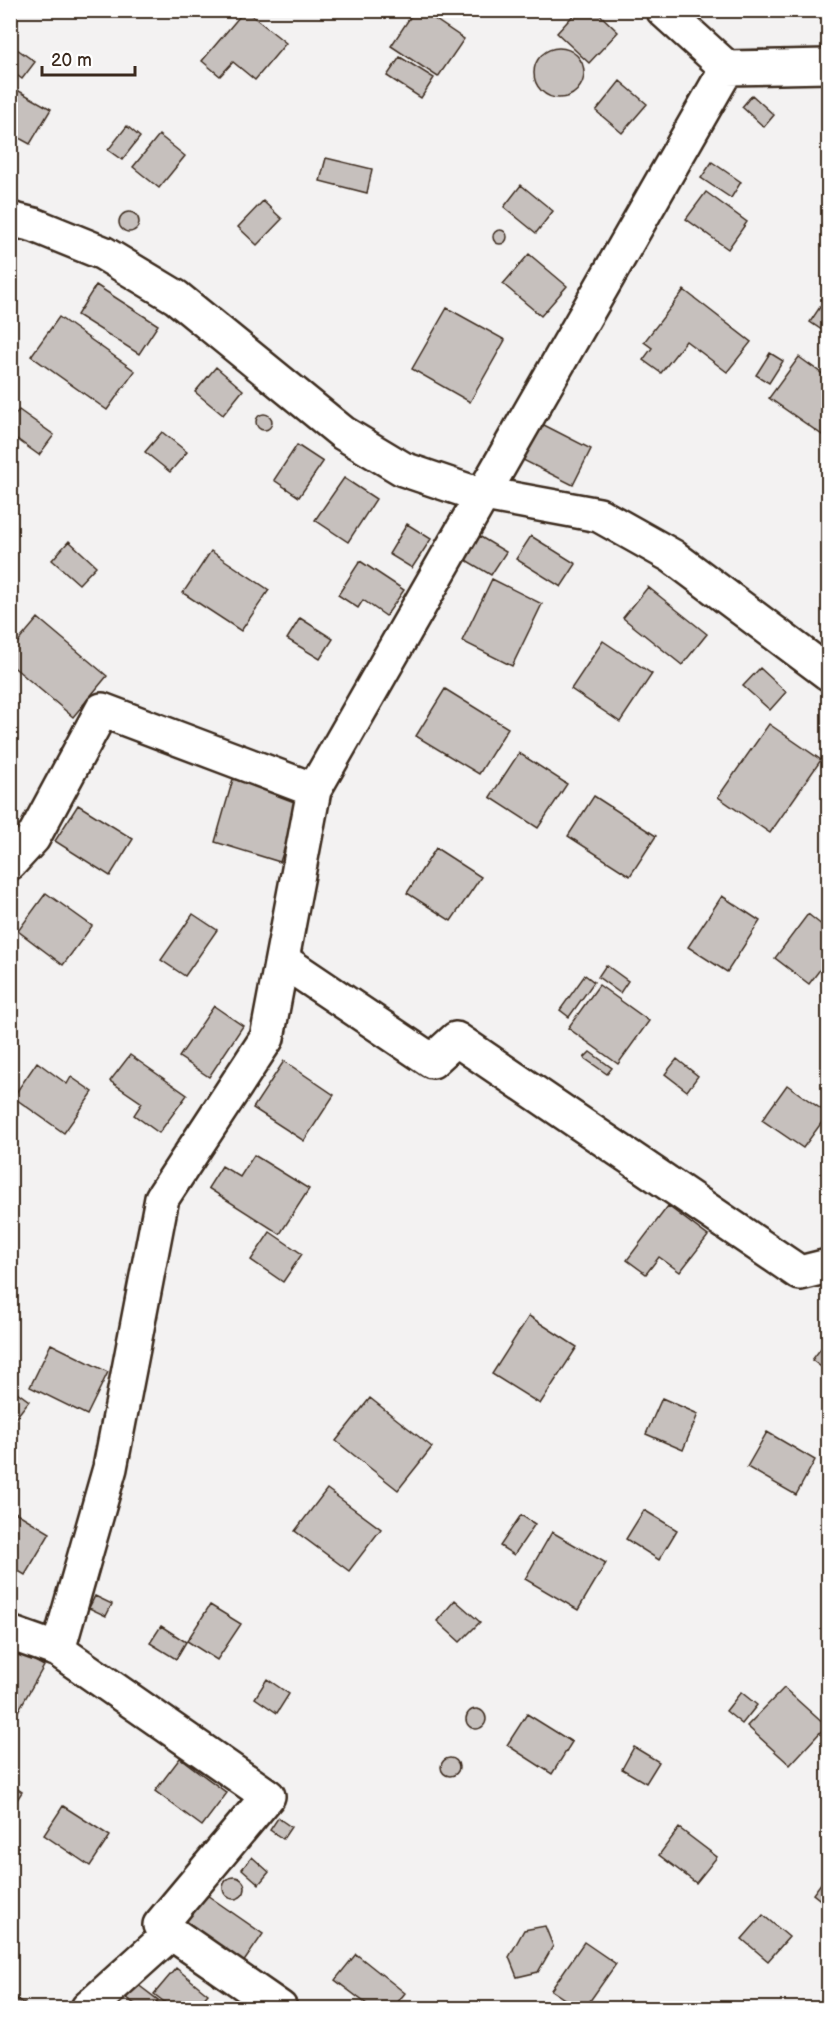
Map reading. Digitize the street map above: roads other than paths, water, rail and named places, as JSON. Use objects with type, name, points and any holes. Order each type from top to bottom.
[{"type":"street","points":[[663,10],[727,68],[828,66]]},
{"type":"street","points":[[58,1650],[111,1468],[162,1198],[267,1038],[315,790],[727,68]]},
{"type":"street","points":[[10,219],[34,225],[103,253],[176,297],[343,433],[402,469],[468,491],[599,515],[672,556],[828,673]]},
{"type":"street","points":[[10,863],[33,838],[102,710],[315,790]]},
{"type":"street","points":[[282,960],[432,1061],[456,1039],[800,1273],[828,1266]]},
{"type":"street","points":[[10,1633],[58,1650],[268,1796],[159,1925],[280,2008]]},
{"type":"street","points":[[88,2008],[171,1933]]}]
